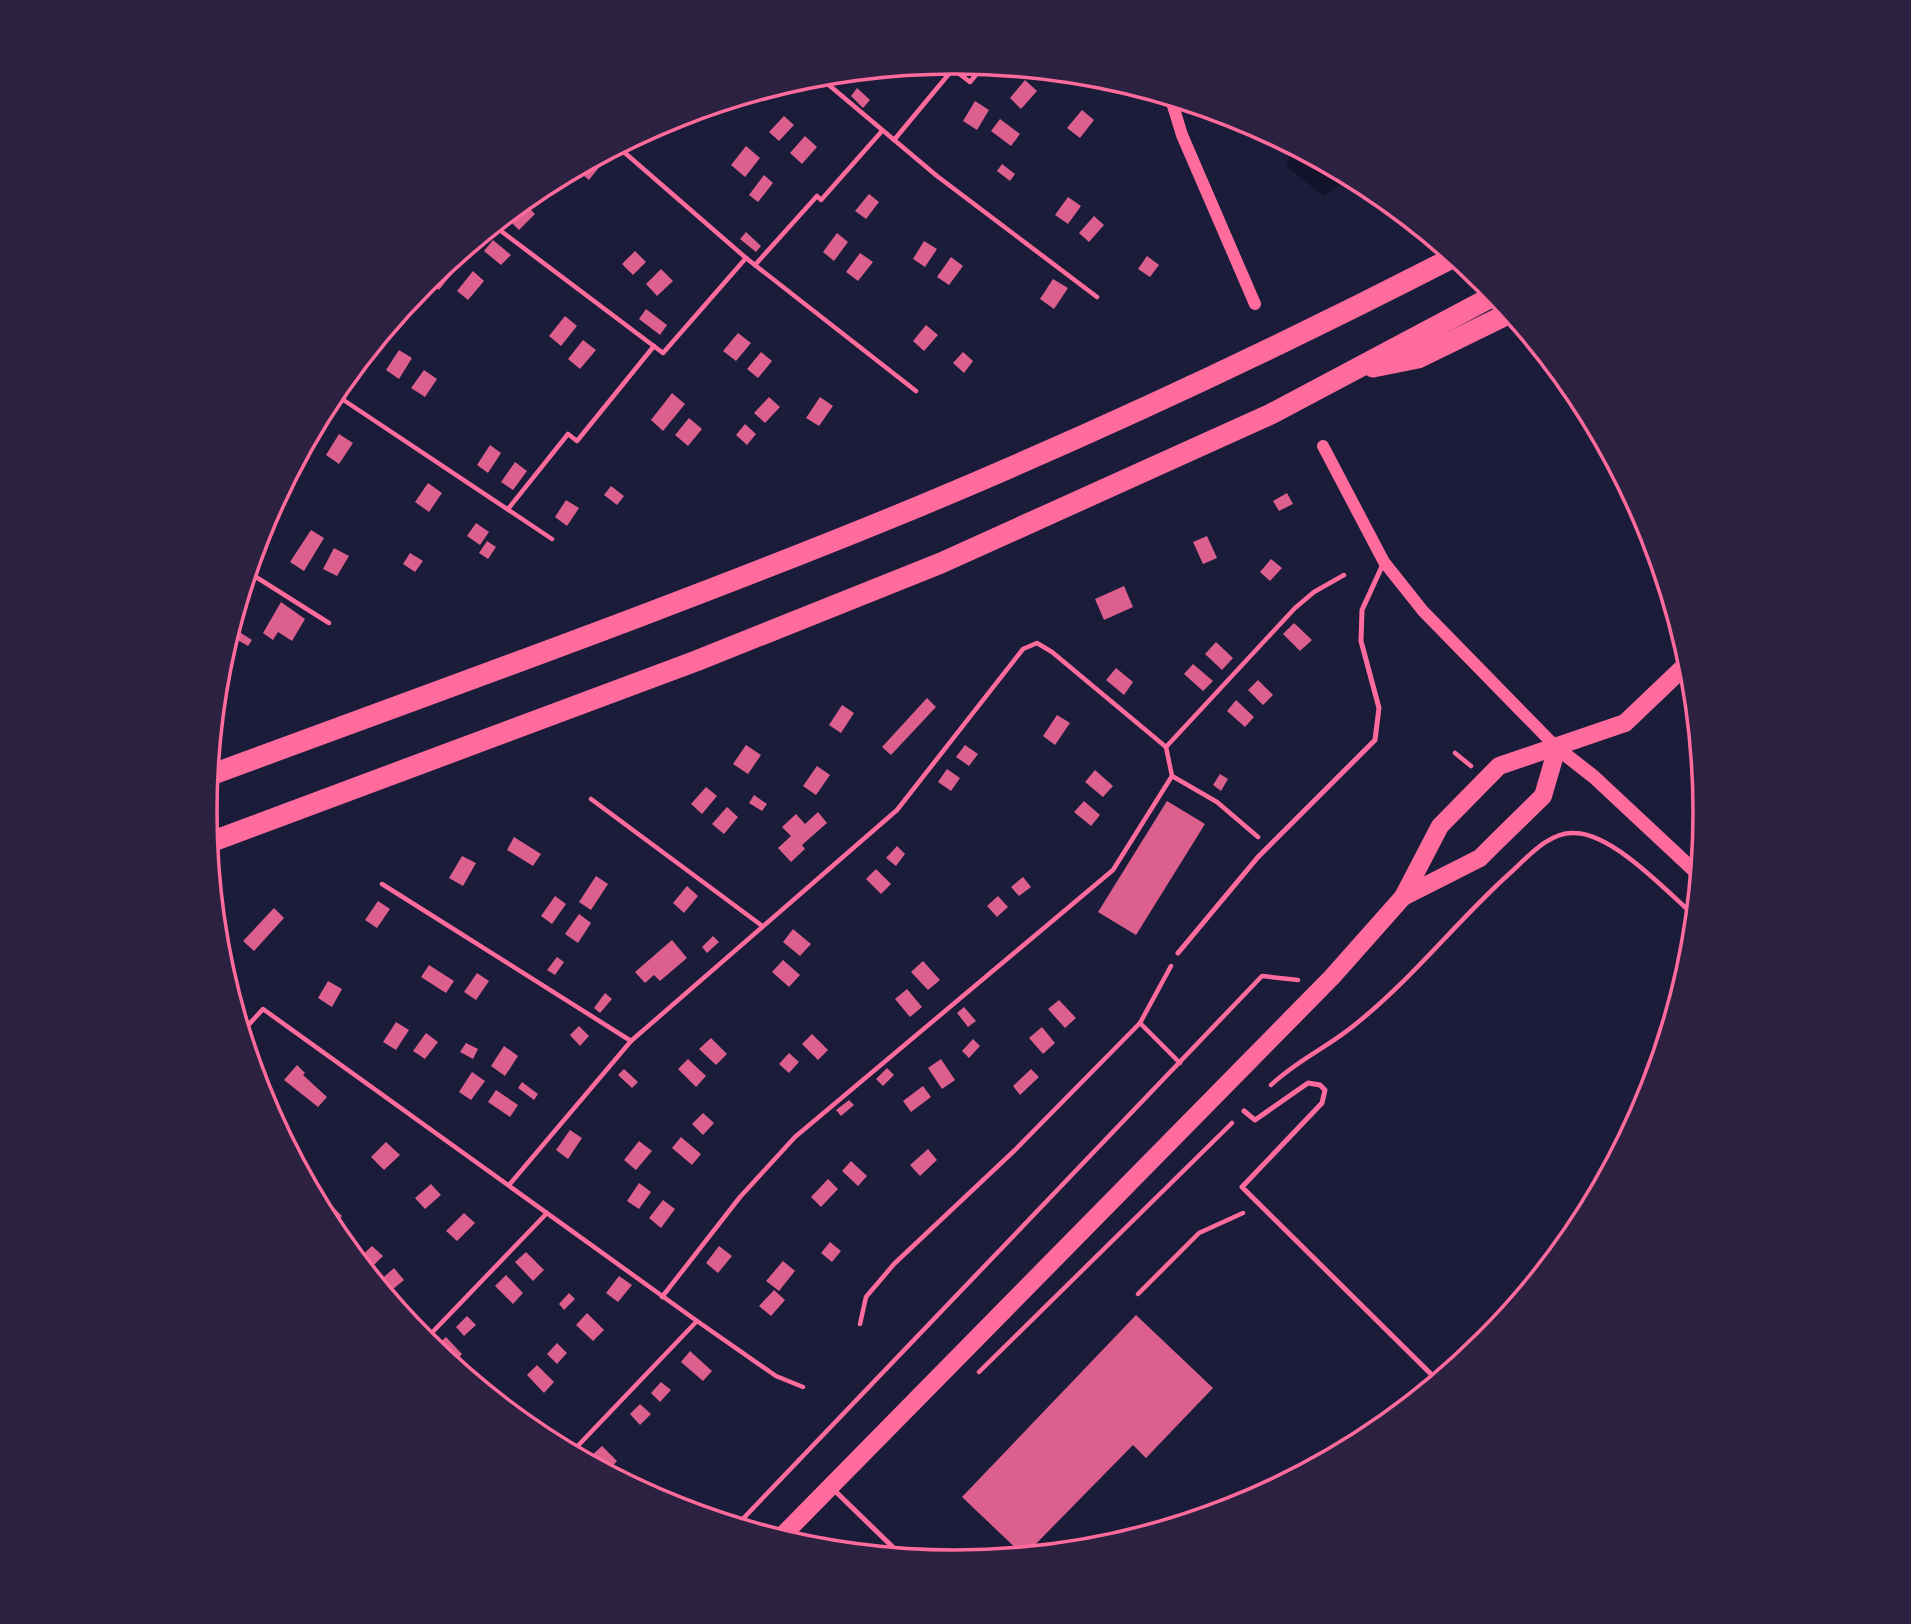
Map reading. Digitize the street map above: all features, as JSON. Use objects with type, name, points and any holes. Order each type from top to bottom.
[{"type":"highway","points":[[1428,271],[1442,257]]},
{"type":"highway","points":[[219,772],[674,604],[922,505],[1240,363],[1447,262]]},
{"type":"highway","points":[[218,839],[696,661],[941,563],[1271,414],[1361,369],[1410,338],[1487,299]]},
{"type":"highway","points":[[1361,369],[1418,358],[1503,316]]},
{"type":"main road","points":[[787,1530],[1332,977],[1403,897],[1440,826],[1499,766],[1625,723],[1680,670]]},
{"type":"main road","points":[[1557,748],[1594,778],[1691,868]]},
{"type":"main road","points":[[1403,897],[1480,858],[1543,796],[1557,748]]},
{"type":"street","points":[[1173,107],[1182,135],[1255,304]]},
{"type":"street","points":[[1323,446],[1384,562],[1423,611],[1557,748]]},
{"type":"lane","points":[[1178,953],[1270,846],[1374,740],[1379,708],[1361,641],[1362,610],[1384,562]]},
{"type":"lane","points":[[1244,1111],[1255,1120],[1308,1083],[1320,1085],[1325,1090],[1322,1103],[1242,1187],[1432,1375]]},
{"type":"lane","points":[[830,1486],[893,1548]]},
{"type":"path","points":[[894,140],[949,74]]},
{"type":"path","points":[[960,74],[970,82],[976,74]]},
{"type":"path","points":[[829,85],[882,131],[1097,297]]},
{"type":"path","points":[[755,265],[817,196],[821,200],[882,131]]},
{"type":"path","points":[[625,152],[746,258],[916,391]]},
{"type":"path","points":[[500,231],[663,353],[746,258]]},
{"type":"path","points":[[508,509],[568,434],[577,441],[654,346]]},
{"type":"path","points":[[343,400],[552,539]]},
{"type":"path","points":[[1166,747],[1295,608],[1314,592],[1344,575]]},
{"type":"path","points":[[256,577],[329,622]]},
{"type":"path","points":[[509,1185],[631,1041],[761,925],[897,810],[1023,649],[1037,643],[1052,652],[1166,747],[1172,776],[1113,870],[794,1137],[740,1197],[662,1297]]},
{"type":"path","points":[[1455,753],[1463,758]]},
{"type":"path","points":[[1172,776],[1217,802],[1270,846]]},
{"type":"path","points":[[592,799],[761,925]]},
{"type":"path","points":[[970,1382],[1283,1073],[1359,1022],[1506,876],[1546,842],[1565,833],[1577,832],[1606,844],[1688,909]]},
{"type":"path","points":[[1541,836],[1546,842]]},
{"type":"path","points":[[382,884],[631,1041]]},
{"type":"path","points":[[860,1324],[866,1297],[894,1264],[1015,1150],[1140,1023],[1178,953]]},
{"type":"path","points":[[743,1519],[1262,976]]},
{"type":"path","points":[[249,1025],[263,1009],[662,1297],[776,1376],[803,1387]]},
{"type":"path","points":[[1140,1023],[1180,1063]]},
{"type":"path","points":[[1138,1294],[1199,1233],[1260,1205]]},
{"type":"path","points":[[432,1333],[547,1213]]},
{"type":"path","points":[[577,1446],[697,1321]]},
{"type":"shaded area","points":[[1290,154],[1343,183],[1324,196],[1286,166]]},
{"type":"building","points":[[1025,80],[1037,91],[1021,109],[1010,98]]},
{"type":"building","points":[[857,88],[870,100],[863,108],[851,96]]},
{"type":"building","points":[[975,101],[989,110],[977,130],[963,121]]},
{"type":"building","points":[[1082,110],[1094,120],[1080,138],[1067,128]]},
{"type":"building","points":[[784,116],[794,125],[779,141],[769,132]]},
{"type":"building","points":[[1000,119],[1020,134],[1011,146],[991,131]]},
{"type":"building","points":[[805,136],[817,147],[802,164],[790,153]]},
{"type":"building","points":[[746,146],[760,158],[745,177],[731,165]]},
{"type":"building","points":[[602,164],[589,180],[582,174]]},
{"type":"building","points":[[1002,164],[1015,174],[1010,181],[997,171]]},
{"type":"building","points":[[764,175],[773,183],[758,202],[749,195]]},
{"type":"building","points":[[869,194],[879,202],[866,219],[855,211]]},
{"type":"building","points":[[1068,197],[1081,206],[1068,224],[1055,215]]},
{"type":"building","points":[[530,209],[535,214],[519,230],[511,222]]},
{"type":"building","points":[[1094,216],[1104,225],[1089,242],[1079,233]]},
{"type":"building","points":[[746,232],[761,246],[756,252],[740,239]]},
{"type":"building","points":[[837,233],[848,242],[834,261],[823,252]]},
{"type":"building","points":[[493,240],[511,255],[501,265],[484,251]]},
{"type":"building","points":[[924,241],[937,249],[925,267],[913,259]]},
{"type":"building","points":[[635,251],[646,262],[633,275],[622,264]]},
{"type":"building","points":[[860,253],[873,262],[858,281],[846,272]]},
{"type":"building","points":[[1147,256],[1159,265],[1150,277],[1138,269]]},
{"type":"building","points":[[951,257],[963,266],[949,285],[937,277]]},
{"type":"building","points":[[661,269],[673,281],[657,296],[646,284]]},
{"type":"building","points":[[454,271],[439,290],[436,287]]},
{"type":"building","points":[[473,271],[484,281],[468,300],[457,291]]},
{"type":"building","points":[[1053,279],[1068,288],[1054,309],[1040,299]]},
{"type":"building","points":[[646,309],[667,325],[660,335],[639,319]]},
{"type":"building","points":[[565,316],[577,326],[561,346],[549,336]]},
{"type":"building","points":[[926,325],[938,335],[924,351],[913,341]]},
{"type":"building","points":[[738,333],[751,343],[736,361],[723,351]]},
{"type":"building","points":[[583,340],[596,350],[580,369],[568,359]]},
{"type":"building","points":[[399,350],[412,358],[399,379],[386,370]]},
{"type":"building","points":[[761,352],[772,361],[758,378],[747,369]]},
{"type":"building","points":[[963,352],[973,361],[964,373],[953,363]]},
{"type":"building","points":[[424,370],[437,379],[425,397],[411,388]]},
{"type":"building","points":[[672,393],[685,404],[663,431],[651,420]]},
{"type":"building","points":[[769,397],[780,407],[765,423],[754,413]]},
{"type":"building","points":[[820,397],[833,406],[819,426],[806,418]]},
{"type":"building","points":[[689,418],[702,429],[688,446],[675,435]]},
{"type":"building","points":[[745,424],[756,434],[747,445],[736,435]]},
{"type":"building","points":[[339,434],[353,443],[339,464],[326,455]]},
{"type":"building","points":[[490,445],[501,453],[488,473],[477,465]]},
{"type":"building","points":[[515,462],[527,471],[513,490],[501,482]]},
{"type":"building","points":[[428,483],[442,493],[429,512],[415,502]]},
{"type":"building","points":[[611,486],[624,496],[617,505],[604,495]]},
{"type":"building","points":[[1287,493],[1293,504],[1279,511],[1273,501]]},
{"type":"building","points":[[566,500],[579,508],[567,526],[555,517]]},
{"type":"building","points":[[476,523],[489,532],[480,545],[467,536]]},
{"type":"building","points":[[311,530],[324,538],[304,571],[290,562]]},
{"type":"building","points":[[1207,536],[1217,558],[1203,564],[1193,542]]},
{"type":"building","points":[[487,541],[496,547],[488,559],[479,553]]},
{"type":"building","points":[[334,548],[349,556],[337,576],[323,569]]},
{"type":"building","points":[[410,553],[423,561],[415,572],[403,564]]},
{"type":"building","points":[[1271,559],[1282,568],[1270,581],[1260,572]]},
{"type":"building","points":[[1124,586],[1133,607],[1104,620],[1095,599]]},
{"type":"building","points":[[281,602],[305,619],[292,641],[278,632],[273,640],[263,633]]},
{"type":"building","points":[[1294,623],[1312,640],[1300,651],[1283,634]]},
{"type":"building","points":[[239,632],[252,640],[248,646],[238,640]]},
{"type":"building","points":[[1216,642],[1233,658],[1222,670],[1205,654]]},
{"type":"building","points":[[1193,664],[1213,681],[1203,691],[1184,674]]},
{"type":"building","points":[[1116,668],[1133,682],[1124,695],[1106,680]]},
{"type":"building","points":[[1258,680],[1273,695],[1263,705],[1248,690]]},
{"type":"building","points":[[927,698],[936,707],[891,755],[882,747]]},
{"type":"building","points":[[1236,700],[1254,717],[1245,727],[1227,711]]},
{"type":"building","points":[[842,705],[854,713],[841,733],[829,725]]},
{"type":"building","points":[[1057,715],[1070,723],[1055,745],[1043,736]]},
{"type":"building","points":[[746,745],[761,755],[748,774],[733,764]]},
{"type":"building","points":[[965,745],[978,754],[969,766],[956,757]]},
{"type":"building","points":[[817,766],[830,775],[816,795],[803,786]]},
{"type":"building","points":[[947,769],[960,778],[951,791],[938,782]]},
{"type":"building","points":[[1095,770],[1113,786],[1103,797],[1085,782]]},
{"type":"building","points":[[1220,774],[1228,779],[1221,791],[1213,785]]},
{"type":"building","points":[[706,787],[717,796],[702,814],[691,804]]},
{"type":"building","points":[[754,795],[767,804],[762,811],[749,803]]},
{"type":"building","points":[[1084,801],[1100,815],[1091,826],[1074,812]]},
{"type":"building","points":[[1167,801],[1205,824],[1136,935],[1098,912]]},
{"type":"building","points":[[727,807],[738,817],[724,834],[712,824]]},
{"type":"building","points":[[818,812],[827,823],[802,845],[805,849],[791,862],[778,848],[791,836],[782,827],[796,814],[805,824]]},
{"type":"building","points":[[514,837],[541,854],[533,866],[507,850]]},
{"type":"building","points":[[897,846],[905,854],[896,866],[886,858]]},
{"type":"building","points":[[462,856],[476,863],[463,886],[449,878]]},
{"type":"building","points":[[876,869],[891,884],[881,894],[866,879]]},
{"type":"building","points":[[596,876],[608,884],[591,910],[579,902]]},
{"type":"building","points":[[1023,877],[1031,887],[1019,896],[1011,887]]},
{"type":"building","points":[[687,886],[698,896],[684,913],[673,903]]},
{"type":"building","points":[[555,896],[566,904],[552,924],[541,916]]},
{"type":"building","points":[[998,896],[1008,907],[997,917],[987,906]]},
{"type":"building","points":[[378,901],[390,909],[377,928],[365,920]]},
{"type":"building","points":[[274,908],[284,918],[254,951],[243,941]]},
{"type":"building","points":[[579,914],[591,923],[578,943],[565,934]]},
{"type":"building","points":[[793,929],[811,944],[800,956],[783,942]]},
{"type":"building","points":[[713,936],[719,942],[707,953],[702,947]]},
{"type":"building","points":[[672,940],[687,958],[660,981],[654,975],[645,983],[635,972]]},
{"type":"building","points":[[557,957],[564,962],[555,975],[547,970]]},
{"type":"building","points":[[783,960],[800,975],[789,987],[772,972]]},
{"type":"building","points":[[923,961],[940,980],[928,990],[911,972]]},
{"type":"building","points":[[429,965],[454,981],[446,993],[421,977]]},
{"type":"building","points":[[477,973],[489,981],[476,1000],[464,992]]},
{"type":"building","points":[[328,981],[342,989],[332,1007],[318,998]]},
{"type":"building","points":[[907,989],[922,1007],[910,1017],[895,999]]},
{"type":"building","points":[[605,993],[612,999],[600,1013],[594,1008]]},
{"type":"building","points":[[1059,1000],[1076,1018],[1065,1028],[1048,1009]]},
{"type":"building","points":[[964,1007],[976,1021],[968,1027],[957,1013]]},
{"type":"building","points":[[396,1022],[409,1030],[396,1050],[383,1042]]},
{"type":"building","points":[[579,1026],[589,1036],[580,1046],[570,1035]]},
{"type":"building","points":[[1042,1027],[1055,1043],[1043,1054],[1029,1038]]},
{"type":"building","points":[[426,1033],[438,1042],[425,1059],[413,1051]]},
{"type":"building","points":[[812,1034],[828,1050],[818,1060],[802,1044]]},
{"type":"building","points":[[711,1038],[727,1054],[716,1065],[699,1049]]},
{"type":"building","points":[[973,1039],[980,1046],[969,1058],[962,1051]]},
{"type":"building","points":[[466,1043],[478,1049],[473,1059],[460,1052]]},
{"type":"building","points":[[504,1046],[518,1056],[505,1076],[491,1066]]},
{"type":"building","points":[[789,1053],[799,1062],[789,1073],[779,1064]]},
{"type":"building","points":[[688,1059],[706,1076],[696,1087],[678,1069]]},
{"type":"building","points":[[941,1059],[955,1080],[942,1089],[928,1068]]},
{"type":"building","points":[[297,1065],[305,1073],[303,1075],[327,1097],[318,1107],[284,1080]]},
{"type":"building","points":[[887,1068],[894,1075],[883,1086],[876,1079]]},
{"type":"building","points":[[624,1069],[638,1082],[632,1088],[618,1075]]},
{"type":"building","points":[[1031,1069],[1039,1077],[1020,1095],[1013,1086]]},
{"type":"building","points":[[472,1072],[485,1081],[471,1100],[459,1092]]},
{"type":"building","points":[[522,1082],[538,1094],[534,1100],[518,1088]]},
{"type":"building","points":[[923,1086],[931,1097],[911,1112],[903,1101]]},
{"type":"building","points":[[496,1090],[518,1105],[510,1117],[488,1102]]},
{"type":"building","points":[[849,1100],[854,1105],[841,1116],[836,1110]]},
{"type":"building","points":[[703,1113],[714,1123],[703,1135],[692,1124]]},
{"type":"building","points":[[570,1130],[582,1138],[568,1159],[556,1150]]},
{"type":"building","points":[[681,1137],[701,1154],[692,1165],[672,1148]]},
{"type":"building","points":[[639,1141],[652,1151],[636,1170],[624,1160]]},
{"type":"building","points":[[386,1142],[400,1155],[384,1170],[371,1157]]},
{"type":"building","points":[[928,1149],[937,1160],[920,1176],[910,1165]]},
{"type":"building","points":[[851,1161],[867,1176],[858,1186],[842,1171]]},
{"type":"building","points":[[828,1179],[838,1189],[821,1207],[811,1197]]},
{"type":"building","points":[[639,1183],[651,1192],[639,1209],[627,1201]]},
{"type":"building","points":[[431,1184],[441,1195],[425,1209],[415,1198]]},
{"type":"building","points":[[663,1200],[675,1209],[661,1228],[649,1218]]},
{"type":"building","points":[[331,1205],[342,1216],[339,1219]]},
{"type":"building","points":[[464,1213],[475,1223],[457,1241],[446,1231]]},
{"type":"building","points":[[830,1242],[841,1251],[832,1262],[821,1253]]},
{"type":"building","points":[[372,1246],[383,1256],[373,1266],[364,1254]]},
{"type":"building","points":[[719,1246],[732,1256],[718,1273],[706,1263]]},
{"type":"building","points":[[526,1252],[544,1270],[533,1281],[515,1262]]},
{"type":"building","points":[[783,1261],[795,1271],[779,1291],[766,1281]]},
{"type":"building","points":[[394,1268],[404,1280],[392,1290],[383,1278]]},
{"type":"building","points":[[506,1275],[523,1293],[513,1304],[495,1286]]},
{"type":"building","points":[[619,1276],[632,1285],[618,1302],[606,1293]]},
{"type":"building","points":[[774,1290],[785,1300],[771,1316],[759,1306]]},
{"type":"building","points":[[569,1293],[575,1299],[564,1310],[559,1304]]},
{"type":"building","points":[[587,1313],[604,1330],[593,1341],[576,1325]]},
{"type":"building","points":[[1136,1315],[1213,1388],[1146,1458],[1133,1445],[1034,1546],[1015,1548],[962,1497]]},
{"type":"building","points":[[467,1316],[476,1325],[464,1336],[456,1327]]},
{"type":"building","points":[[446,1337],[462,1354],[459,1358],[441,1341]]},
{"type":"building","points":[[557,1343],[567,1353],[557,1364],[547,1354]]},
{"type":"building","points":[[690,1351],[712,1371],[703,1381],[681,1362]]},
{"type":"building","points":[[537,1365],[554,1382],[544,1393],[527,1375]]},
{"type":"building","points":[[661,1382],[671,1390],[660,1402],[651,1393]]},
{"type":"building","points":[[640,1404],[651,1414],[640,1425],[630,1414]]},
{"type":"building","points":[[602,1446],[617,1461],[613,1466],[592,1455]]}]
